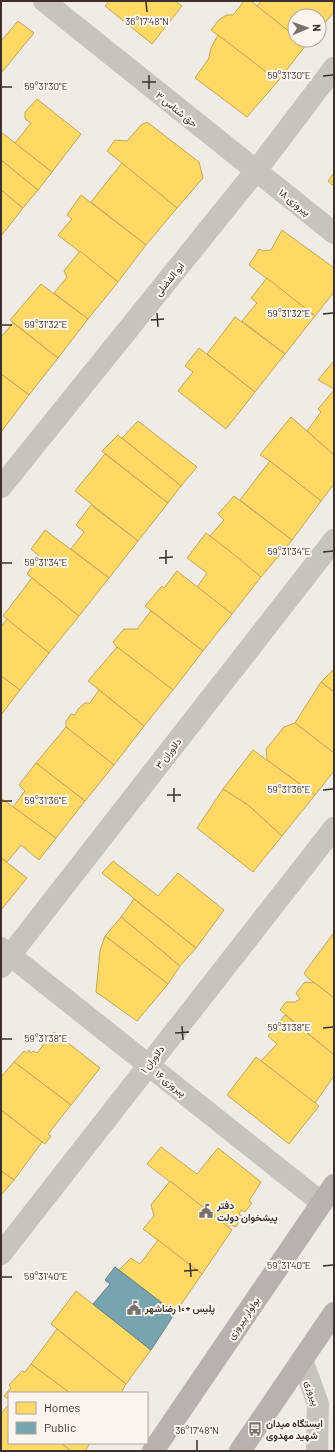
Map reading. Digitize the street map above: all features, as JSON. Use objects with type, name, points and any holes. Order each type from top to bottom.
[{"type":"main road","name":"بولوار پیروزی","points":[[153,1451],[328,1194]]},
{"type":"main road","points":[[240,1451],[334,1313]]},
{"type":"street","name":"حق شناس ۳","points":[[44,1],[255,172]]},
{"type":"street","name":"ابو الفضلی","points":[[1,487],[255,172],[334,68]]},
{"type":"street","name":"پیروزی ۱۸","points":[[255,172],[334,234]]},
{"type":"street","name":"دلاوران ۳","points":[[4,957],[334,540]]},
{"type":"street","name":"دلاوران ۱","points":[[1,1254],[334,828]]},
{"type":"street","name":"پیروزی ۱۶","points":[[4,957],[148,1065],[328,1194]]},
{"type":"street","name":"پیروزی","points":[[302,1360],[318,1404],[316,1451]]},
{"type":"building: Homes","points":[[109,1],[175,1],[182,6],[152,44],[105,6]]},
{"type":"building: Homes","points":[[244,1],[251,1],[287,30],[287,48],[304,48],[278,81],[211,30],[219,20],[226,15],[233,15]]},
{"type":"building: Homes","points":[[261,1],[330,1],[334,4],[334,12],[327,20],[327,8],[287,8],[287,30],[257,6]]},
{"type":"building: Homes","points":[[18,21],[34,33],[2,72],[1,41]]},
{"type":"building: Homes","points":[[218,35],[278,81],[247,117],[195,78],[209,58],[211,48]]},
{"type":"building: Homes","points":[[37,99],[81,134],[52,172],[15,143],[31,123],[25,119],[25,112]]},
{"type":"building: Homes","points":[[147,122],[199,162],[203,178],[177,208],[107,151],[115,140],[127,141],[141,125]]},
{"type":"building: Homes","points":[[1,132],[52,172],[38,190],[1,160]]},
{"type":"building: Homes","points":[[1,160],[38,190],[23,208],[1,190]]},
{"type":"building: Homes","points":[[122,163],[177,208],[146,245],[91,202]]},
{"type":"building: Homes","points":[[334,173],[334,186],[328,181]]},
{"type":"building: Homes","points":[[1,190],[23,208],[1,236]]},
{"type":"building: Homes","points":[[81,195],[146,245],[118,282],[58,235],[72,219],[67,215]]},
{"type":"building: Homes","points":[[282,230],[334,268],[334,292],[315,316],[249,265],[259,249],[263,251],[271,250]]},
{"type":"building: Homes","points":[[80,251],[118,282],[88,319],[54,293],[67,277],[64,271]]},
{"type":"building: Homes","points":[[267,278],[315,316],[285,354],[242,321],[257,303],[251,298]]},
{"type":"building: Homes","points":[[41,284],[88,319],[58,358],[10,320]]},
{"type":"building: Homes","points":[[235,317],[285,354],[255,392],[207,354]]},
{"type":"building: Homes","points":[[13,323],[58,358],[29,395],[1,374],[1,337]]},
{"type":"building: Homes","points":[[199,348],[255,392],[226,429],[178,391],[193,372],[185,366]]},
{"type":"building: Homes","points":[[334,361],[334,389],[318,380]]},
{"type":"building: Homes","points":[[1,374],[29,395],[1,432]]},
{"type":"building: Homes","points":[[334,390],[334,455],[307,431],[321,412],[318,409]]},
{"type":"building: Homes","points":[[291,417],[334,455],[334,484],[321,501],[270,461],[260,455]]},
{"type":"building: Homes","points":[[138,421],[197,467],[181,486],[122,438]]},
{"type":"building: Homes","points":[[118,435],[181,486],[168,503],[102,451]]},
{"type":"building: Homes","points":[[105,454],[168,503],[138,541],[75,491]]},
{"type":"building: Homes","points":[[270,461],[321,501],[292,540],[240,500]]},
{"type":"building: Homes","points":[[234,496],[292,540],[261,577],[210,536],[224,520],[218,514]]},
{"type":"building: Homes","points":[[91,505],[138,541],[109,578],[71,549],[84,532],[76,525]]},
{"type":"building: Homes","points":[[45,530],[109,578],[79,616],[27,574],[39,556],[31,549]]},
{"type":"building: Homes","points":[[206,533],[261,577],[232,614],[197,587],[207,573],[187,558]]},
{"type":"building: Homes","points":[[177,571],[232,614],[203,651],[145,606],[162,586],[164,588]]},
{"type":"building: Homes","points":[[32,578],[79,616],[49,653],[3,616]]},
{"type":"building: Homes","points":[[151,611],[203,651],[173,690],[117,647],[113,642],[124,629],[137,629]]},
{"type":"building: Homes","points":[[7,619],[49,653],[20,690],[1,676],[1,627]]},
{"type":"building: Homes","points":[[117,647],[173,690],[144,726],[88,681]]},
{"type":"building: Homes","points":[[334,669],[334,692],[321,682]]},
{"type":"building: Homes","points":[[1,676],[20,690],[1,715]]},
{"type":"building: Homes","points":[[321,682],[334,692],[334,753],[295,723]]},
{"type":"building: Homes","points":[[99,690],[144,726],[114,765],[66,727],[66,721],[71,714],[75,715],[78,709],[85,703],[90,703]]},
{"type":"building: Homes","points":[[295,723],[334,753],[334,771],[315,795],[267,760],[266,749],[284,727]]},
{"type":"building: Homes","points":[[66,727],[114,765],[85,801],[36,763]]},
{"type":"building: Homes","points":[[253,750],[315,795],[282,836],[248,805],[223,789]]},
{"type":"building: Homes","points":[[36,763],[85,801],[56,838],[13,807],[25,791],[19,785]]},
{"type":"building: Homes","points":[[223,789],[248,805],[282,836],[253,872],[197,828]]},
{"type":"building: Homes","points":[[1,798],[56,838],[39,860],[21,845],[7,862],[1,858]]},
{"type":"building: Homes","points":[[1,858],[27,878],[1,910]]},
{"type":"building: Homes","points":[[113,861],[158,896],[178,873],[224,910],[196,948],[102,873]]},
{"type":"building: Homes","points":[[134,899],[196,948],[180,966],[121,917]]},
{"type":"building: Homes","points":[[121,917],[180,966],[168,984],[105,936]]},
{"type":"building: Homes","points":[[333,934],[334,998],[308,978],[304,973]]},
{"type":"building: Homes","points":[[105,936],[168,984],[137,1021],[96,992],[100,951]]},
{"type":"building: Homes","points":[[305,982],[315,983],[334,998],[334,1055],[280,1010],[286,1002],[295,1002],[300,999],[296,993]]},
{"type":"building: Homes","points":[[285,1015],[334,1055],[334,1076],[315,1103],[261,1061],[277,1044],[268,1036]]},
{"type":"building: Homes","points":[[54,1032],[100,1068],[71,1105],[14,1062],[24,1051],[27,1053],[29,1050],[31,1053],[33,1051],[37,1053]]},
{"type":"building: Homes","points":[[256,1057],[319,1106],[289,1144],[227,1095]]},
{"type":"building: Homes","points":[[14,1062],[71,1105],[48,1134],[51,1136],[45,1144],[1,1110],[1,1077]]},
{"type":"building: Homes","points":[[1,1110],[42,1142],[14,1180],[1,1171]]},
{"type":"building: Homes","points":[[161,1147],[197,1174],[218,1148],[261,1182],[249,1201],[252,1203],[245,1212],[241,1210],[239,1214],[242,1216],[236,1227],[231,1225],[228,1227],[147,1164]]},
{"type":"building: Homes","points":[[1,1171],[14,1180],[1,1195]]},
{"type":"building: Homes","points":[[170,1181],[232,1230],[202,1274],[143,1229],[154,1216],[151,1205]]},
{"type":"building: Homes","points":[[158,1240],[202,1274],[175,1313],[119,1270],[131,1258],[140,1264]]},
{"type":"building: Homes","points":[[76,1291],[151,1350],[126,1384],[51,1324]]},
{"type":"building: Homes","points":[[57,1329],[126,1384],[122,1392],[69,1392],[31,1364]]},
{"type":"building: Homes","points":[[31,1364],[69,1392],[8,1392],[8,1399],[4,1396],[11,1388],[9,1385],[22,1371],[25,1372]]},
{"type":"building: Homes","points":[[8,1405],[8,1444],[62,1444],[71,1451],[3,1451],[1,1449],[1,1414]]},
{"type":"building: Homes","points":[[62,1444],[89,1444],[85,1451],[71,1451]]},
{"type":"building: Public","name":"پلیس +۱۰ رضاشهر","points":[[115,1267],[175,1313],[151,1350],[93,1304],[110,1284],[105,1280]]},
{"type":"place","name":"دفتر پیشخوان دولت","points":[[206,1211]]},
{"type":"place","name":"پلیس +۱۰ رضاشهر","points":[[134,1308]]},
{"type":"place","name":"ایستگاه میدان شهید مهدوی","points":[[255,1429]]}]
